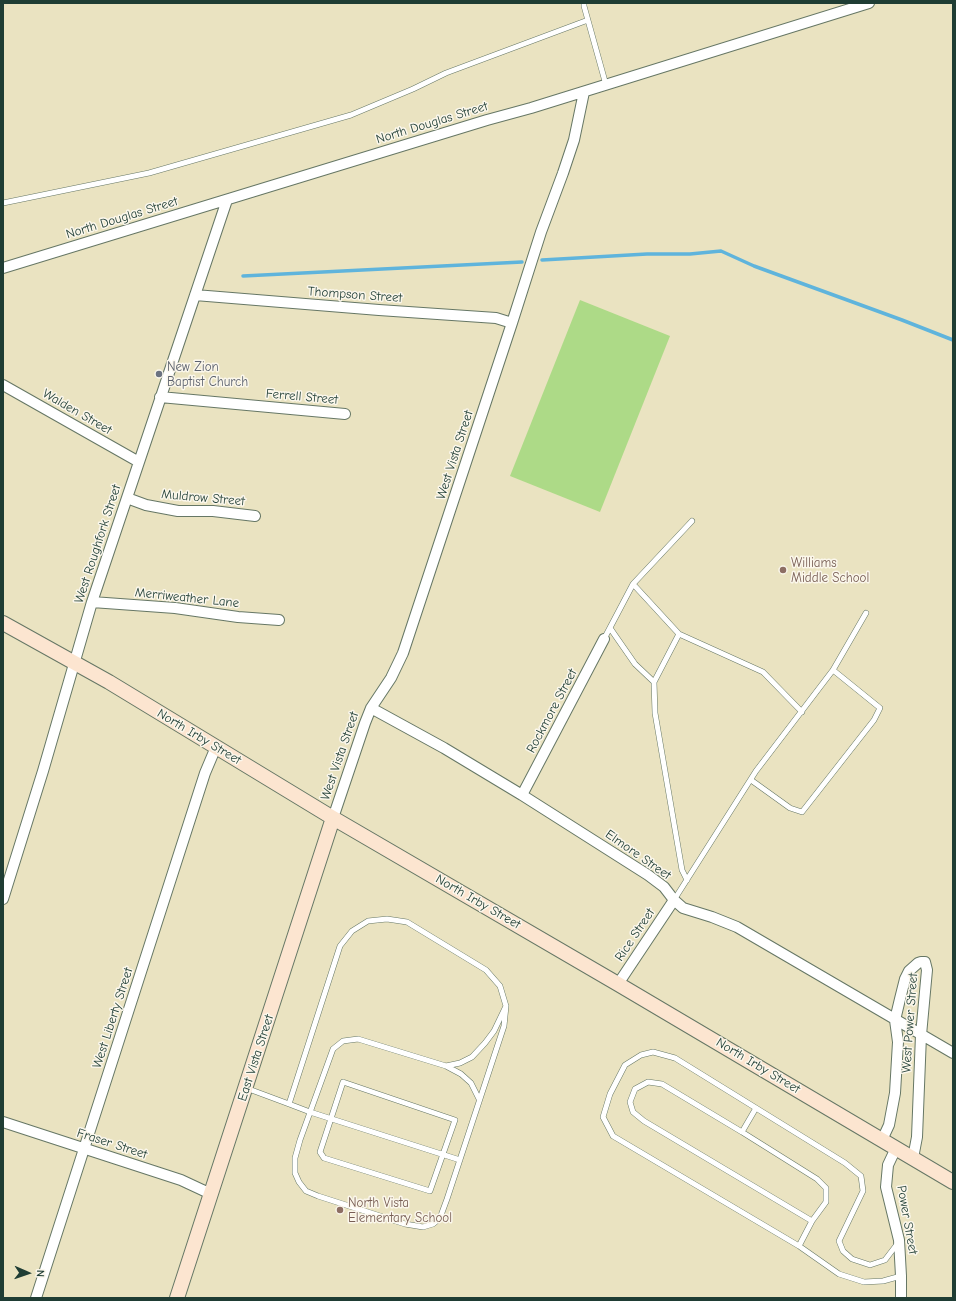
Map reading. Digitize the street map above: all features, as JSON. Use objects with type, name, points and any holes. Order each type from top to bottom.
[{"type":"main road","name":"North Irby Street","points":[[3,623],[75,662],[333,818],[953,1182]]},
{"type":"main road","name":"East Vista Street","points":[[177,1298],[333,818]]},
{"type":"street","name":"North Douglas Street","points":[[3,268],[487,120],[584,92],[869,3]]},
{"type":"street","name":"West Vista Street","points":[[333,818],[362,730],[371,708],[391,678],[403,653],[541,232],[564,173],[574,140],[584,92]]},
{"type":"street","name":"West Roughfork Street","points":[[4,896],[92,602],[227,200]]},
{"type":"street","name":"Thompson Street","points":[[195,295],[496,318],[512,322]]},
{"type":"street","name":"Walden Street","points":[[3,385],[139,462]]},
{"type":"street","name":"Ferrell Street","points":[[160,397],[346,414]]},
{"type":"street","name":"Muldrow Street","points":[[127,498],[146,505],[178,511],[213,511],[255,516]]},
{"type":"street","name":"Merriweather Lane","points":[[92,602],[175,608],[238,617],[279,620]]},
{"type":"street","name":"Rockmore Street","points":[[522,795],[604,640]]},
{"type":"street","name":"Elmore Street","points":[[371,708],[444,748],[522,795],[648,875],[664,887],[674,900],[683,908],[737,927],[953,1053]]},
{"type":"street","name":"West Liberty Street","points":[[36,1298],[205,773],[216,747]]},
{"type":"street","name":"Rice Street","points":[[618,984],[674,900]]},
{"type":"street","name":"West Power Street","points":[[882,1140],[889,1125],[895,1093],[898,1042],[895,1020],[905,979],[918,963],[925,962],[927,970],[921,1035],[917,1137],[913,1158]]},
{"type":"street","name":"Fraser Street","points":[[3,1122],[181,1180],[211,1194]]},
{"type":"street","name":"Power Street","points":[[896,1148],[888,1165],[886,1188],[899,1240],[902,1276],[901,1298]]},
{"type":"lane","points":[[584,3],[606,85]]},
{"type":"lane","points":[[3,203],[149,173],[351,115],[413,89],[446,73],[588,20]]},
{"type":"lane","points":[[604,640],[633,584],[692,521]]},
{"type":"lane","points":[[633,584],[679,634],[763,672],[802,712]]},
{"type":"lane","points":[[674,900],[751,780],[833,670],[866,613]]},
{"type":"lane","points":[[610,628],[634,664],[654,682]]},
{"type":"lane","points":[[679,634],[654,682],[657,721],[682,870],[687,880]]},
{"type":"lane","points":[[751,780],[790,808],[802,812],[874,720],[880,708],[833,670]]},
{"type":"lane","points":[[289,1104],[340,946],[352,931],[368,922],[387,919],[407,922],[486,970],[500,986],[506,1006],[504,1026],[460,1160],[440,1218],[433,1224],[423,1227],[405,1224],[318,1196],[306,1191],[299,1182],[295,1173],[294,1158],[332,1050],[343,1041],[358,1039],[446,1066],[461,1074],[471,1083],[480,1099]]},
{"type":"lane","points":[[446,1066],[460,1063],[472,1057],[485,1044],[494,1031],[506,1006]]},
{"type":"lane","points":[[899,1240],[885,1260],[870,1265],[852,1260],[843,1250],[839,1241],[863,1191],[861,1176],[845,1163],[675,1058],[653,1052],[641,1055],[625,1066],[610,1094],[603,1117],[613,1136],[799,1246],[839,1274],[864,1282],[883,1281],[902,1276]]},
{"type":"lane","points":[[343,1082],[455,1120],[444,1155],[430,1191],[324,1158],[320,1152],[343,1082]]},
{"type":"lane","points":[[799,1246],[812,1222],[826,1202],[826,1188],[817,1179],[662,1084],[648,1082],[635,1089],[630,1102],[633,1112],[644,1121],[812,1222]]},
{"type":"lane","points":[[246,1088],[310,1112],[460,1160]]},
{"type":"lane","points":[[742,1132],[756,1108]]},
{"type":"green space","points":[[580,300],[670,336],[600,512],[510,476]]},
{"type":"waterway","points":[[542,260],[647,254],[690,254],[721,251],[754,266],[953,340]]},
{"type":"waterway","points":[[243,276],[522,262]]},
{"type":"place","name":"New Zion Baptist Church","points":[[159,374]]},
{"type":"place","name":"Williams Middle School","points":[[783,570]]},
{"type":"place","name":"North Vista Elementary School","points":[[340,1210]]}]
